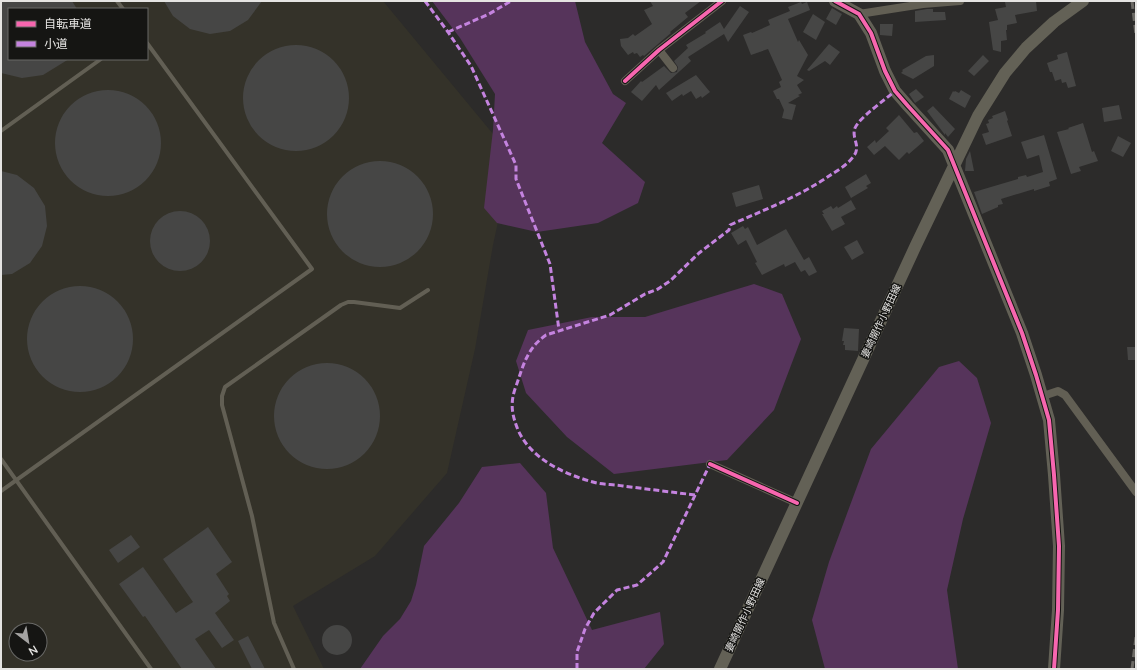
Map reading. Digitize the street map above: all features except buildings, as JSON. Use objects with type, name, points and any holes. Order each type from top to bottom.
[{"type":"main road","points":[[835,1],[859,14],[871,33],[885,71],[895,91],[948,150],[1022,333],[1043,396],[1049,420],[1059,546],[1058,610],[1054,669]]},
{"type":"main road","name":"妻崎開作小野田線","points":[[720,669],[916,245],[978,116],[1005,73],[1026,48],[1069,10],[1082,1]]},
{"type":"street","points":[[625,81],[659,50],[722,1]]},
{"type":"street","points":[[859,14],[923,4],[960,1]]},
{"type":"street","points":[[659,50],[673,68]]},
{"type":"street","points":[[1043,396],[1058,391],[1065,395],[1136,492]]},
{"type":"street","points":[[710,464],[797,504]]},
{"type":"lane","points":[[1,491],[312,269],[148,44]]},
{"type":"lane","points":[[1,131],[100,60]]},
{"type":"lane","points":[[294,669],[274,623],[252,516],[222,405],[222,396],[225,387],[341,305],[348,302],[400,308],[428,290]]},
{"type":"lane","points":[[1,459],[151,669]]},
{"type":"shaded area","points":[[1,1],[383,1],[512,157],[493,245],[475,349],[447,473],[375,556],[293,606],[324,669],[1,669]]},
{"type":"shaded area","points":[[432,1],[575,1],[585,42],[613,94],[626,103],[602,143],[645,182],[638,203],[598,223],[537,232],[497,223],[484,208],[493,130],[495,94],[460,38]]},
{"type":"shaded area","points":[[754,284],[782,294],[801,339],[774,410],[727,460],[614,474],[567,437],[526,393],[516,361],[528,330],[592,317],[645,317]]},
{"type":"shaded area","points":[[959,361],[977,378],[991,423],[963,519],[947,590],[958,669],[825,669],[812,620],[829,562],[871,449],[939,367]]},
{"type":"shaded area","points":[[520,463],[546,493],[553,548],[592,630],[660,612],[664,644],[644,669],[360,669],[383,636],[400,619],[411,601],[424,546],[459,503],[482,467]]},
{"type":"railway","points":[[1132,1],[1136,35]]},
{"type":"railway","points":[[1132,669],[1136,637]]},
{"type":"marked path","points":[[425,1],[471,66],[516,165],[516,179],[550,264],[559,330]]},
{"type":"marked path","points":[[448,32],[489,14],[511,1]]},
{"type":"marked path","points":[[695,495],[596,483],[560,470],[540,457],[531,449],[518,430],[512,410],[513,394],[526,359],[534,346],[546,335],[610,315],[645,294],[658,289],[670,281],[699,253],[729,230],[730,225],[793,197],[842,168],[856,153],[857,146],[854,132],[857,124],[895,91]]},
{"type":"marked path","points":[[577,669],[577,652],[585,629],[594,613],[617,590],[637,585],[663,562],[710,464]]},
{"type":"cycle path","points":[[625,81],[659,50],[722,1]]},
{"type":"cycle path","points":[[835,1],[859,14],[871,33],[885,71],[895,91],[948,150],[1022,333],[1036,375],[1049,420],[1059,546],[1058,610],[1054,669]]},
{"type":"cycle path","points":[[710,464],[797,503]]}]
